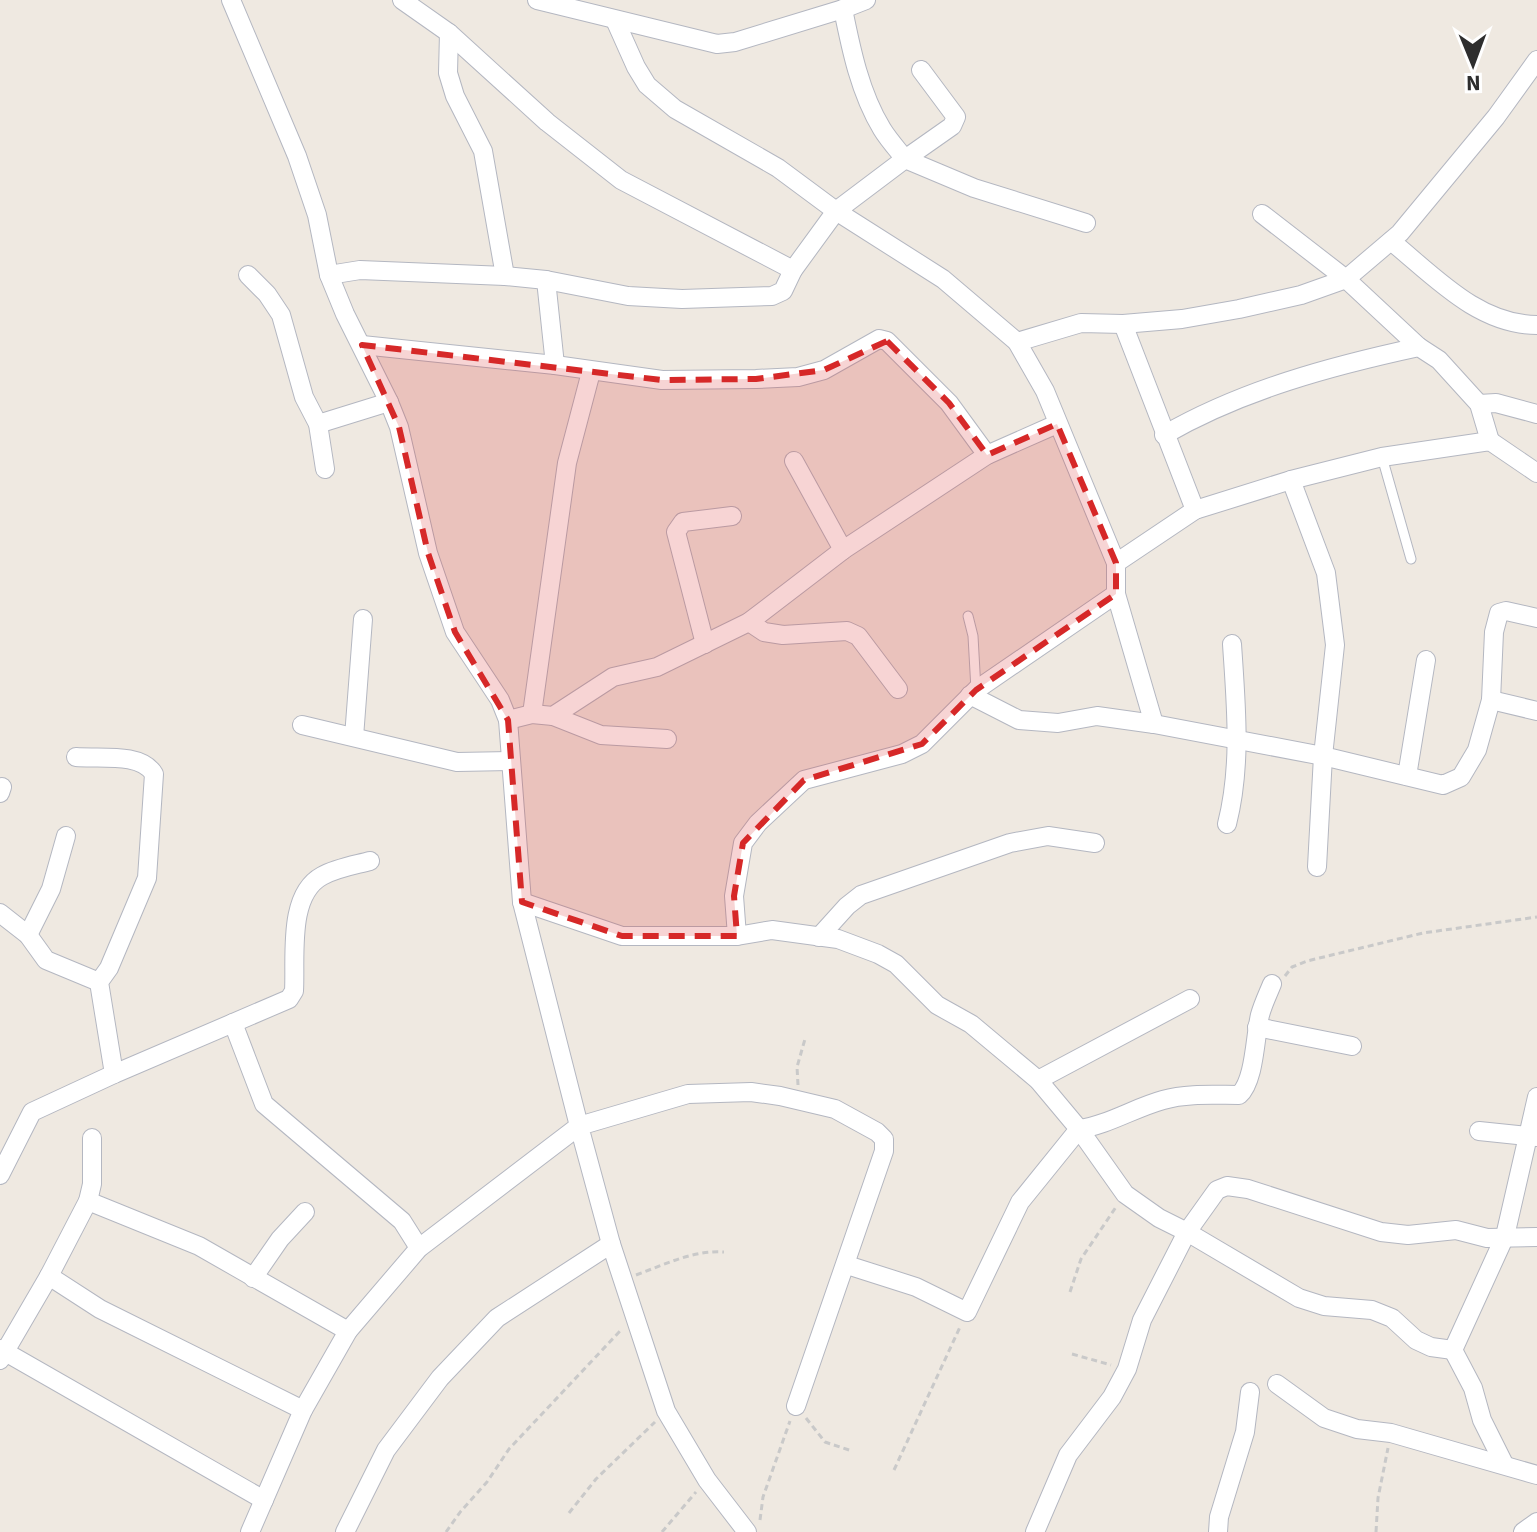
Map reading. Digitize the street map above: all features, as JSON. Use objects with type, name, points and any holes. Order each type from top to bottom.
[{"type":"street","points":[[231,0],[297,156],[317,215],[329,275],[399,427],[428,553],[455,632],[500,700],[508,720],[522,902],[611,1244],[666,1411],[707,1480],[747,1532]]},
{"type":"street","points":[[402,0],[449,33],[547,122],[621,180],[793,270]]},
{"type":"street","points":[[537,0],[717,44],[735,42],[866,0]]},
{"type":"street","points":[[843,9],[852,54],[873,111],[882,129],[905,159],[974,188],[1086,223]]},
{"type":"street","points":[[615,20],[647,85],[675,109],[778,168],[836,211],[943,279],[1017,342],[1045,391],[1116,563],[1116,594],[1154,724]]},
{"type":"street","points":[[449,33],[448,73],[455,96],[483,151],[505,276]]},
{"type":"street","points":[[1017,342],[1081,323],[1123,324],[1182,319],[1239,309],[1301,295],[1346,279],[1400,233],[1496,117],[1537,60]]},
{"type":"street","points":[[329,275],[360,270],[505,276],[546,280],[628,296],[707,299],[772,296],[783,291],[793,270],[836,211],[952,126],[956,117],[921,70]]},
{"type":"street","points":[[1262,214],[1346,279],[1419,347],[1439,360],[1479,404],[1490,441],[1537,473]]},
{"type":"street","points":[[1391,241],[1480,311],[1508,323],[1537,325]]},
{"type":"street","points":[[248,275],[267,294],[281,315],[304,397],[318,424],[325,469]]},
{"type":"street","points":[[546,280],[555,365]]},
{"type":"street","points":[[1123,324],[1195,510]]},
{"type":"street","points":[[362,345],[555,365],[662,380],[798,377],[824,370],[879,339],[887,341],[949,403],[987,455]]},
{"type":"street","points":[[1164,435],[1205,412],[1277,386],[1347,362],[1419,347]]},
{"type":"street","points":[[532,714],[567,463],[591,372]]},
{"type":"street","points":[[318,424],[389,402]]},
{"type":"street","points":[[1479,404],[1496,403],[1537,414]]},
{"type":"street","points":[[553,716],[613,677],[657,667],[749,622],[843,550],[987,455],[1057,424]]},
{"type":"street","points":[[1116,563],[1195,510],[1291,480],[1382,457],[1490,441]]},
{"type":"street","points":[[794,461],[843,550]]},
{"type":"street","points":[[1291,480],[1326,573],[1335,645],[1323,756],[1317,867]]},
{"type":"street","points":[[705,644],[676,532],[683,522],[732,516]]},
{"type":"street","points":[[737,936],[734,896],[743,843],[758,823],[804,780],[902,754],[922,744],[973,693],[1116,594]]},
{"type":"street","points":[[973,693],[1019,720],[1058,723],[1097,716],[1154,724],[1323,756],[1443,785],[1461,777],[1477,750],[1491,700],[1494,632],[1499,613],[1506,611],[1537,618]]},
{"type":"street","points":[[354,737],[363,619]]},
{"type":"street","points":[[749,622],[764,632],[783,635],[847,631],[858,636],[898,689]]},
{"type":"street","points":[[1227,824],[1235,793],[1238,740],[1232,644]]},
{"type":"street","points":[[1407,776],[1426,660]]},
{"type":"street","points":[[1491,700],[1537,711]]},
{"type":"street","points":[[508,720],[532,714],[553,716],[601,735],[667,739]]},
{"type":"street","points":[[302,725],[457,762],[511,761]]},
{"type":"street","points":[[76,757],[138,760],[149,765],[154,774],[147,878],[109,968],[99,982],[114,1074]]},
{"type":"street","points":[[28,935],[51,889],[66,836]]},
{"type":"street","points":[[819,937],[861,895],[1010,843],[1048,836],[1095,843]]},
{"type":"street","points":[[0,1175],[32,1112],[289,999],[294,991],[296,922],[303,895],[321,876],[370,861]]},
{"type":"street","points":[[522,902],[622,936],[737,936],[772,930],[857,944],[896,964],[937,1005],[971,1024],[1038,1080],[1079,1129],[1125,1194],[1159,1218],[1299,1298],[1324,1306],[1372,1310],[1392,1318],[1416,1340],[1431,1347],[1453,1350]]},
{"type":"street","points":[[0,913],[28,935],[46,960],[99,982]]},
{"type":"street","points":[[847,1265],[916,1287],[967,1312],[1020,1202],[1079,1129],[1093,1127],[1165,1100],[1239,1095],[1244,1091],[1250,1074],[1257,1027],[1272,984]]},
{"type":"street","points":[[1038,1080],[1190,999]]},
{"type":"street","points":[[233,1023],[264,1104],[402,1221],[419,1248]]},
{"type":"street","points":[[1257,1027],[1352,1046]]},
{"type":"street","points":[[250,1532],[303,1410],[348,1331],[419,1248],[579,1126],[688,1094],[751,1092],[835,1109],[884,1139],[884,1151],[847,1265],[796,1406]]},
{"type":"street","points":[[1453,1350],[1505,1236],[1533,1137],[1537,1097]]},
{"type":"street","points":[[1479,1131],[1533,1137]]},
{"type":"street","points":[[92,1138],[92,1184],[88,1201],[49,1276],[2,1354],[264,1500]]},
{"type":"street","points":[[1035,1532],[1068,1455],[1112,1397],[1127,1369],[1142,1320],[1187,1232],[1217,1190],[1227,1186],[1248,1189],[1381,1232],[1408,1235],[1456,1230],[1487,1238],[1537,1237]]},
{"type":"street","points":[[88,1201],[199,1246],[348,1331]]},
{"type":"street","points":[[253,1278],[280,1239],[305,1212]]},
{"type":"street","points":[[345,1532],[386,1450],[440,1378],[497,1318],[611,1244]]},
{"type":"street","points":[[49,1276],[100,1309],[303,1410]]},
{"type":"street","points":[[1453,1350],[1469,1379],[1482,1420],[1504,1464]]},
{"type":"street","points":[[1277,1384],[1324,1418],[1357,1429],[1391,1433],[1537,1475]]},
{"type":"street","points":[[1218,1532],[1219,1517],[1245,1432],[1250,1392]]},
{"type":"lane","points":[[1382,457],[1411,559]]},
{"type":"lane","points":[[968,616],[973,636],[973,693]]},
{"type":"path","points":[[1272,984],[1285,977],[1292,967],[1307,961],[1423,933],[1537,917]]},
{"type":"path","points":[[798,1101],[797,1067],[805,1039]]},
{"type":"path","points":[[1070,1292],[1081,1259],[1125,1194]]},
{"type":"path","points":[[623,1281],[683,1257],[706,1251],[724,1252]]},
{"type":"path","points":[[894,1470],[967,1312]]},
{"type":"path","points":[[446,1532],[509,1449],[635,1316]]},
{"type":"path","points":[[1072,1354],[1127,1369]]},
{"type":"path","points":[[796,1406],[825,1442],[852,1451]]},
{"type":"path","points":[[759,1532],[763,1497],[796,1406]]},
{"type":"path","points":[[569,1513],[596,1479],[666,1411]]},
{"type":"path","points":[[1376,1532],[1378,1498],[1391,1433]]},
{"type":"path","points":[[662,1532],[707,1480]]},
{"type":"highlighted area","points":[[887,341],[949,403],[987,455],[1057,424],[1116,563],[1116,594],[976,690],[922,744],[804,780],[743,843],[734,896],[737,936],[622,936],[522,902],[508,720],[455,632],[428,553],[399,427],[362,345],[662,380],[756,379],[824,370]]}]
